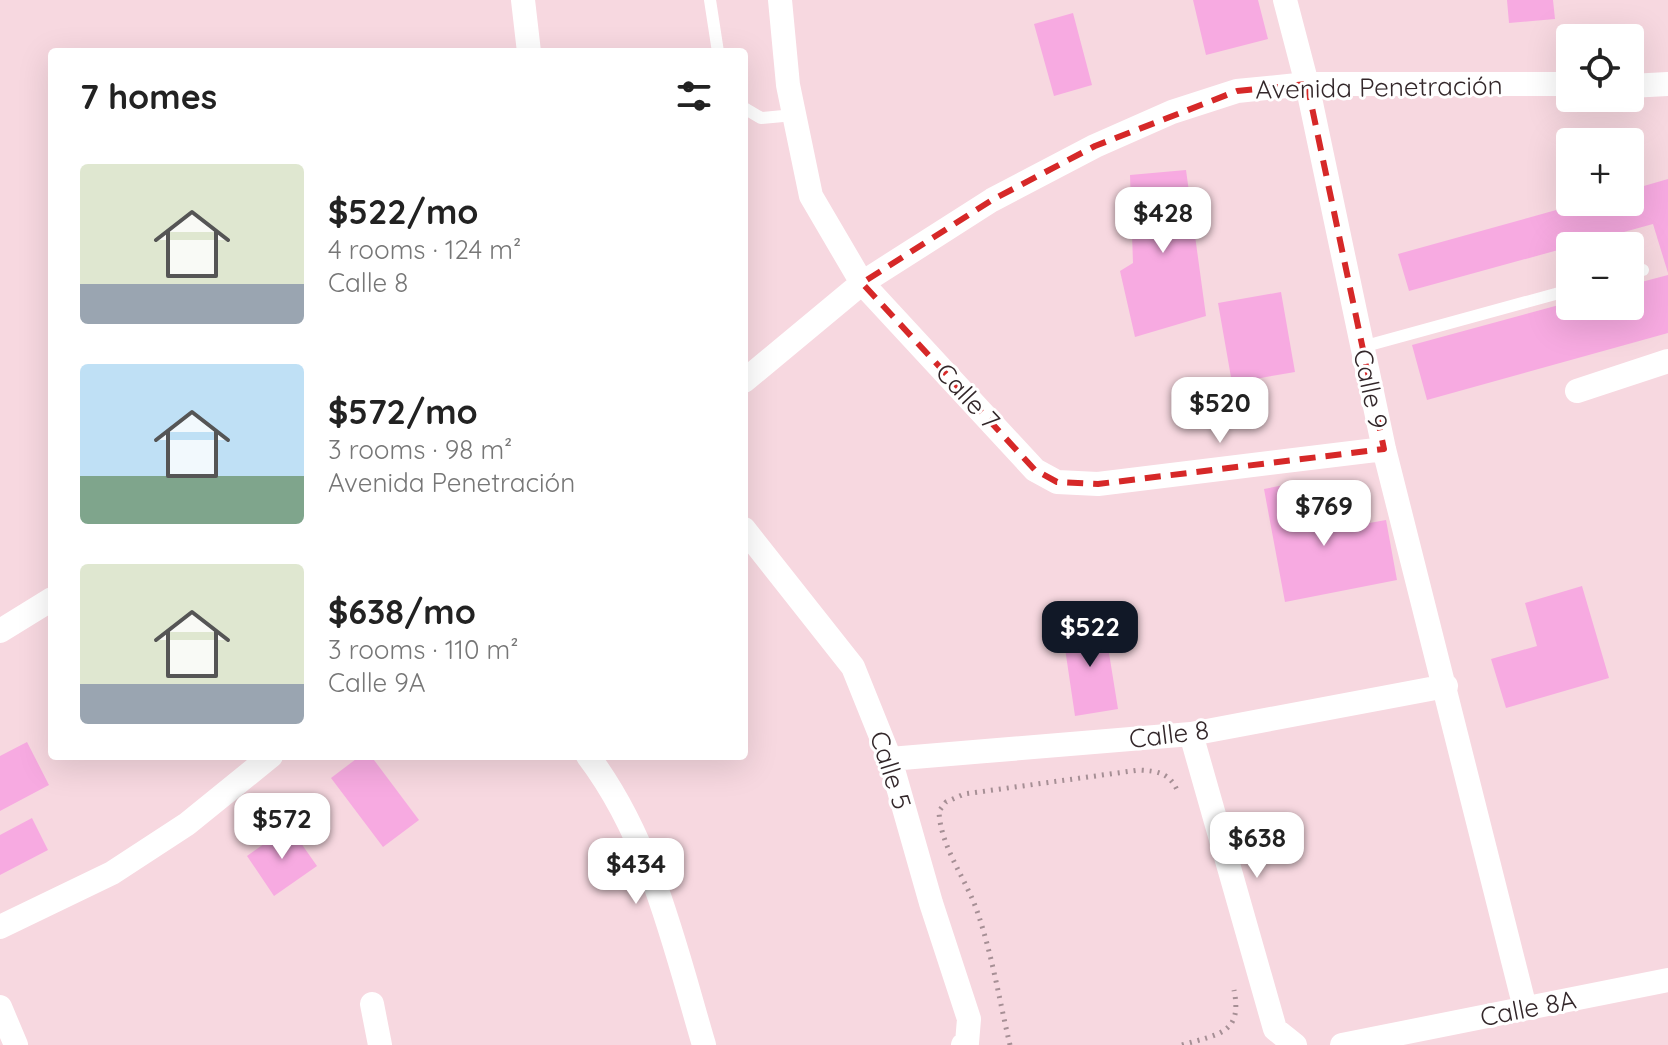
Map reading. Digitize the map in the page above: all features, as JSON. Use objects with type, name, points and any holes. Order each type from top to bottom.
[{"type":"street","points":[[523,0],[529,48]]},
{"type":"street","name":"Calle 7","points":[[780,0],[794,115],[811,196],[862,283],[1035,470],[1057,482],[1098,484],[1384,449]]},
{"type":"street","name":"Calle 9","points":[[1285,0],[1307,84],[1384,449],[1525,1008]]},
{"type":"street","name":"Avenida Penetración","points":[[748,378],[862,283],[992,200],[1095,146],[1172,112],[1237,91],[1307,84],[1556,84]]},
{"type":"street","points":[[1644,85],[1668,84]]},
{"type":"street","points":[[1577,391],[1668,361]]},
{"type":"street","name":"Calle 5","points":[[748,534],[853,667],[890,759],[969,1019],[965,1044]]},
{"type":"street","points":[[0,631],[48,601]]},
{"type":"street","name":"Calle 8","points":[[890,759],[1191,734],[1446,686]]},
{"type":"street","points":[[1191,734],[1275,1029],[1294,1045]]},
{"type":"street","points":[[0,927],[112,873],[187,824],[266,760]]},
{"type":"street","points":[[590,760],[638,840],[671,932],[704,1045]]},
{"type":"street","name":"Calle 8A","points":[[1342,1045],[1668,980]]},
{"type":"street","points":[[372,1004],[380,1045]]},
{"type":"street","points":[[0,1007],[16,1045]]},
{"type":"lane","points":[[710,0],[717,48]]},
{"type":"lane","points":[[748,110],[761,118],[794,115]]},
{"type":"lane","points":[[1362,347],[1556,294]]},
{"type":"path","points":[[1010,1045],[988,946],[975,906],[944,836],[939,811],[946,802],[964,794],[1139,770],[1157,771],[1168,776],[1181,799]]},
{"type":"path","points":[[1182,1045],[1227,1030],[1233,1023],[1237,1015],[1233,984]]},
{"type":"highlighted area","points":[[1307,84],[1384,449],[1098,484],[1057,482],[1035,470],[862,283],[992,200],[1095,146],[1237,91]]},
{"type":"building","points":[[1193,0],[1258,0],[1268,39],[1206,55]]},
{"type":"building","points":[[1507,0],[1553,0],[1555,19],[1509,23]]},
{"type":"building","points":[[1073,13],[1092,85],[1054,96],[1034,24]]},
{"type":"building","points":[[1186,170],[1206,316],[1135,337],[1120,271],[1133,263],[1130,175]]},
{"type":"building","points":[[1668,179],[1668,273],[1653,224],[1624,232],[1556,232],[1556,251],[1409,291],[1398,254],[1556,210],[1556,216],[1644,216],[1644,186]]},
{"type":"building","points":[[1668,275],[1668,333],[1427,400],[1412,345],[1556,306],[1556,320],[1644,320],[1644,281]]},
{"type":"building","points":[[1281,292],[1295,372],[1232,383],[1218,303]]},
{"type":"building","points":[[1310,480],[1319,532],[1386,520],[1397,580],[1285,602],[1264,489]]},
{"type":"building","points":[[1582,586],[1609,678],[1506,708],[1491,659],[1537,646],[1525,603]]},
{"type":"building","points":[[1104,622],[1118,709],[1075,716],[1062,628]]},
{"type":"building","points":[[27,742],[49,785],[0,811],[0,756]]},
{"type":"building","points":[[355,760],[374,760],[419,820],[383,847],[331,778]]},
{"type":"building","points":[[32,818],[48,850],[0,875],[0,835]]},
{"type":"building","points":[[289,826],[317,866],[274,896],[247,856]]}]
